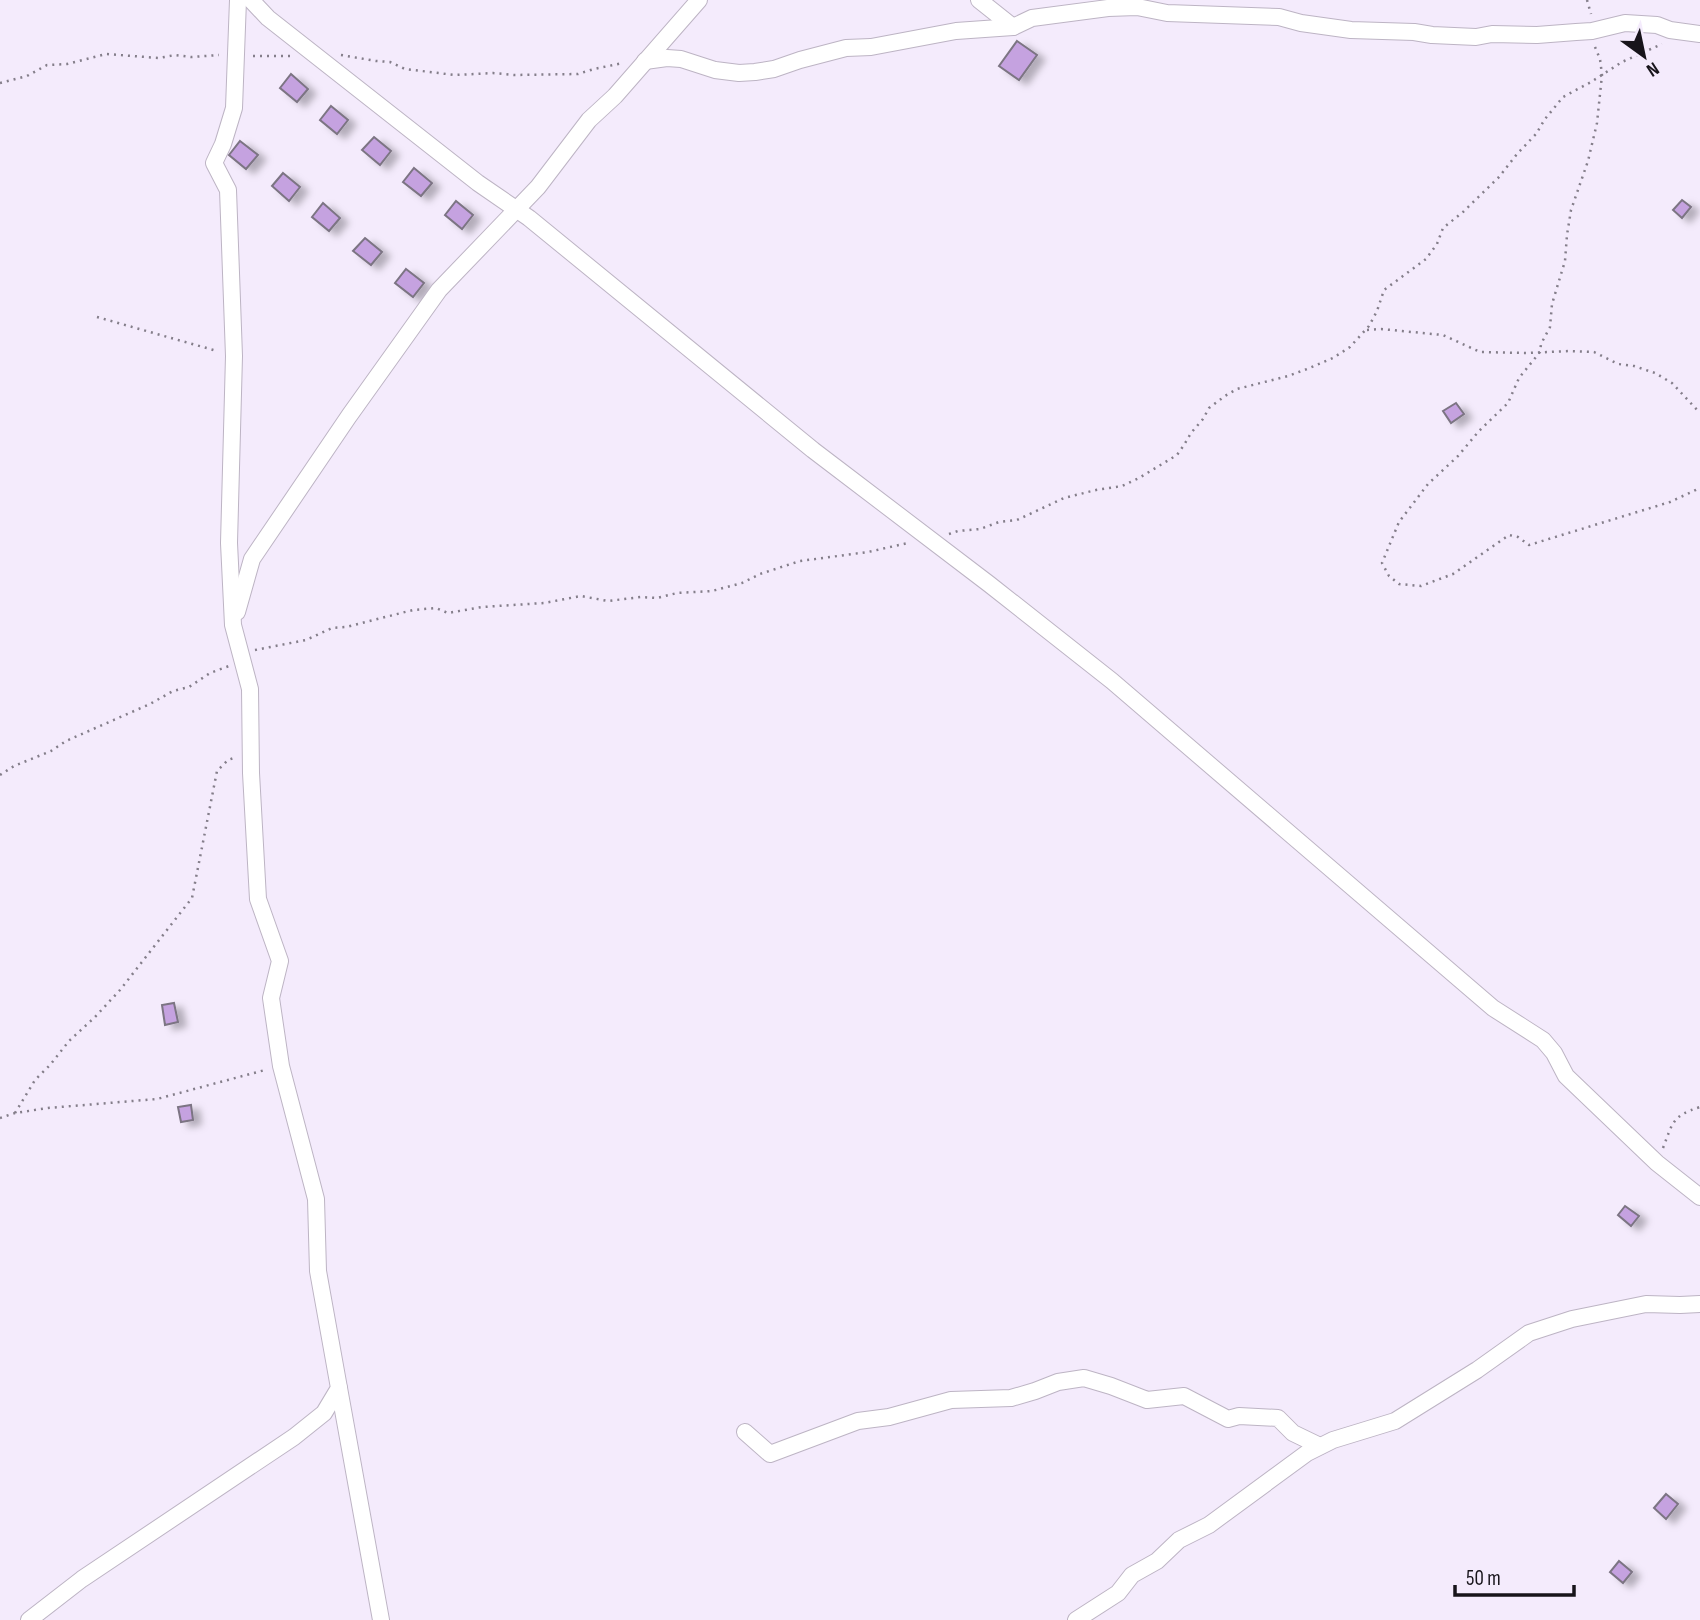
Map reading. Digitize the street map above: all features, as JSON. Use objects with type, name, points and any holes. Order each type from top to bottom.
[{"type":"street","points":[[238,0],[234,108],[214,163],[228,190],[234,356],[229,543],[233,625],[250,689],[250,751],[258,899],[280,961],[271,998],[281,1066],[316,1199],[318,1271],[381,1620]]},
{"type":"street","points":[[251,0],[268,18],[478,183],[517,209],[813,450],[1112,681],[1493,1008],[1543,1040],[1554,1053],[1566,1076],[1657,1163],[1700,1198]]},
{"type":"street","points":[[233,625],[252,559],[439,290],[517,209],[561,158],[589,120],[615,96],[699,0]]},
{"type":"street","points":[[979,0],[1013,27]]},
{"type":"street","points":[[645,61],[681,59],[715,70],[755,72],[846,48],[871,47],[956,31],[1013,27],[1032,18],[1137,7],[1167,13],[1279,17],[1351,30],[1445,36],[1537,35],[1592,31],[1626,23],[1657,25],[1670,30],[1700,34]]},
{"type":"street","points":[[1076,1620],[1118,1593],[1132,1575],[1157,1561],[1179,1540],[1209,1525],[1307,1453],[1333,1440],[1395,1421],[1478,1370],[1529,1333],[1572,1320],[1646,1304],[1700,1304]]},
{"type":"street","points":[[745,1432],[771,1454],[858,1421],[889,1417],[951,1400],[1011,1398],[1058,1382],[1084,1378],[1147,1400],[1184,1396],[1228,1419],[1239,1416],[1278,1418],[1293,1433],[1320,1447]]},
{"type":"street","points":[[30,1620],[82,1579],[294,1437],[324,1413],[339,1388]]},
{"type":"path","points":[[1587,0],[1592,19],[1591,40],[1598,50],[1602,75],[1597,123],[1588,161],[1571,209],[1566,261],[1552,304],[1550,327],[1541,344],[1541,352],[1519,378],[1508,402],[1428,484],[1399,522],[1382,563],[1389,576],[1399,584],[1421,586],[1453,574],[1509,535],[1518,537],[1529,545],[1670,502],[1700,488]]},
{"type":"path","points":[[0,775],[13,766],[51,751],[66,741],[173,691],[190,687],[210,673],[232,665],[254,650],[306,640],[332,628],[413,610],[436,608],[449,612],[544,603],[581,596],[608,601],[712,591],[742,583],[800,561],[857,554],[958,531],[979,529],[999,522],[1017,520],[1064,498],[1122,486],[1177,455],[1209,408],[1225,396],[1237,389],[1287,376],[1333,358],[1350,347],[1377,311],[1384,290],[1426,259],[1437,244],[1443,228],[1499,177],[1563,97],[1622,62],[1664,43]]},
{"type":"path","points":[[97,317],[234,356]]},
{"type":"path","points":[[1365,330],[1443,335],[1480,352],[1594,352],[1618,364],[1655,373],[1672,383],[1700,413]]},
{"type":"path","points":[[15,1113],[35,1080],[120,990],[192,898],[217,771],[228,761],[250,751]]},
{"type":"path","points":[[0,1118],[48,1108],[157,1099],[281,1066]]},
{"type":"path","points":[[1657,1163],[1673,1120],[1684,1112],[1700,1107]]},
{"type":"building","points":[[1017,41],[1037,55],[1019,80],[999,66]]},
{"type":"building","points":[[291,74],[308,89],[297,102],[280,88]]},
{"type":"building","points":[[331,106],[348,120],[337,134],[320,120]]},
{"type":"building","points":[[374,137],[391,151],[380,165],[362,150]]},
{"type":"building","points":[[240,141],[258,155],[246,169],[229,155]]},
{"type":"building","points":[[414,168],[432,183],[421,196],[403,182]]},
{"type":"building","points":[[283,173],[300,187],[289,201],[272,186]]},
{"type":"building","points":[[1682,200],[1691,207],[1682,218],[1673,210]]},
{"type":"building","points":[[456,201],[473,215],[462,229],[445,215]]},
{"type":"building","points":[[323,203],[340,218],[329,231],[312,217]]},
{"type":"building","points":[[365,238],[382,252],[371,265],[353,251]]},
{"type":"building","points":[[406,269],[424,283],[413,297],[395,283]]},
{"type":"building","points":[[1456,403],[1464,414],[1451,423],[1443,411]]},
{"type":"building","points":[[174,1003],[178,1022],[165,1025],[162,1005]]},
{"type":"building","points":[[191,1105],[193,1120],[181,1122],[178,1107]]},
{"type":"building","points":[[1625,1206],[1639,1216],[1631,1226],[1618,1215]]},
{"type":"building","points":[[1666,1494],[1678,1504],[1666,1519],[1654,1508]]},
{"type":"building","points":[[1619,1561],[1632,1572],[1623,1583],[1610,1572]]}]
